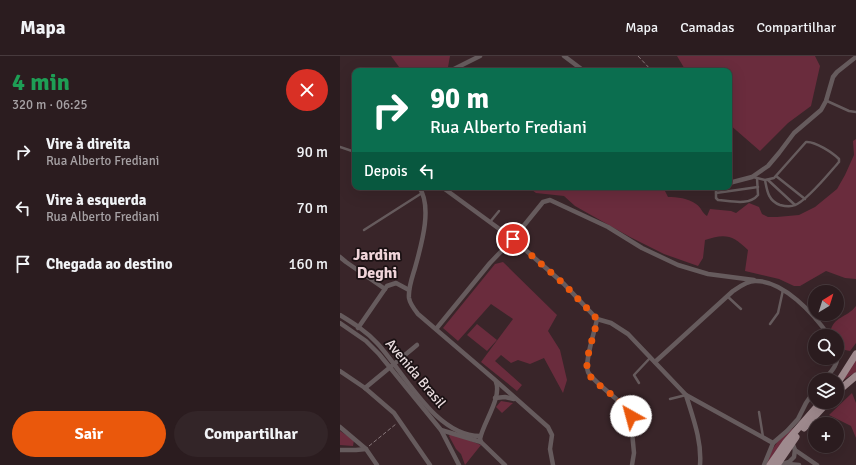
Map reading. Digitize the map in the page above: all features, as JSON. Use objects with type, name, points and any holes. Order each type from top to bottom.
[{"type":"main road","points":[[844,373],[856,354]]},
{"type":"main road","points":[[844,386],[856,376]]},
{"type":"main road","points":[[770,465],[786,442],[815,409]]},
{"type":"main road","points":[[777,464],[792,442],[822,409]]},
{"type":"street","points":[[456,68],[480,56]]},
{"type":"street","points":[[564,56],[580,68]]},
{"type":"street","points":[[732,182],[752,177],[763,171],[772,162],[794,133],[818,114],[824,106],[831,83],[837,72],[856,57]]},
{"type":"street","points":[[420,190],[425,202],[424,226],[409,290],[410,302],[418,314],[548,427],[552,438],[550,449],[552,465]]},
{"type":"street","points":[[446,190],[513,239],[564,284],[597,319],[611,323],[628,334],[686,395],[763,436],[773,443]]},
{"type":"street","points":[[436,329],[490,263],[513,239],[542,202],[550,200],[608,227],[642,248],[678,265],[708,274],[767,282],[790,293],[808,311]]},
{"type":"street","points":[[340,257],[385,289]]},
{"type":"street","points":[[655,362],[727,296],[743,284],[754,280]]},
{"type":"street","points":[[354,333],[387,286],[396,283],[409,290]]},
{"type":"street","name":"Avenida Brasil","points":[[340,315],[359,327],[377,343],[392,366],[441,430],[481,442]]},
{"type":"street","points":[[597,319],[587,370],[592,377],[630,411],[634,453],[632,465]]},
{"type":"street","points":[[816,321],[823,329]]},
{"type":"street","name":"Avenida Brasil","points":[[340,323],[373,347],[392,366]]},
{"type":"street","points":[[365,388],[417,345]]},
{"type":"street","points":[[829,373],[836,365]]},
{"type":"street","points":[[340,371],[365,388],[388,407],[430,465]]},
{"type":"street","points":[[495,380],[497,386],[495,398],[480,436],[481,442],[505,465]]},
{"type":"street","name":"Avenida Brasil","points":[[415,395],[435,414],[451,426],[470,436],[480,436]]},
{"type":"street","points":[[686,395],[700,440],[700,465]]},
{"type":"street","points":[[495,398],[509,397],[519,402]]},
{"type":"street","points":[[764,465],[773,443],[798,419],[808,400]]},
{"type":"street","points":[[798,419],[807,418]]},
{"type":"street","points":[[340,426],[366,449],[377,465]]},
{"type":"street","points":[[441,430],[459,465]]},
{"type":"street","points":[[786,463],[794,457],[795,450],[792,442]]},
{"type":"street","points":[[340,450],[366,449]]},
{"type":"street","points":[[795,450],[817,465]]},
{"type":"street","points":[[777,464],[786,463],[799,465]]},
{"type":"lane","points":[[826,101],[849,111],[856,112]]},
{"type":"lane","points":[[752,177],[766,180],[772,179],[806,142],[815,144],[838,158],[840,162],[805,200],[795,205],[783,206],[777,204],[768,194],[766,180]]},
{"type":"lane","points":[[340,147],[352,151]]},
{"type":"lane","points":[[776,176],[805,200]]},
{"type":"lane","points":[[757,178],[758,187],[758,195],[755,199],[747,202],[718,200],[716,198],[716,193],[758,187]]},
{"type":"lane","points":[[766,180],[795,205]]},
{"type":"lane","points":[[364,230],[422,193]]},
{"type":"lane","points":[[490,222],[499,211]]},
{"type":"lane","points":[[770,324],[778,313],[783,290]]},
{"type":"lane","points":[[727,296],[741,309]]},
{"type":"lane","points":[[640,383],[634,375],[650,357]]},
{"type":"lane","points":[[670,399],[686,395]]},
{"type":"lane","points":[[759,412],[763,436]]},
{"type":"path","points":[[638,56],[649,68]]},
{"type":"path","points":[[366,449],[399,421]]},
{"type":"shaded area","points":[[391,56],[450,56],[446,68],[400,68]]},
{"type":"shaded area","points":[[677,56],[815,56],[820,66],[811,106],[788,123],[760,151],[732,127],[732,68],[684,68]]},
{"type":"shaded area","points":[[856,139],[856,279],[845,278],[826,271],[800,286],[794,286],[779,279],[745,271],[748,250],[733,238],[723,236],[705,240],[703,258],[698,266],[664,254],[630,237],[575,206],[564,196],[536,193],[532,190],[664,190],[668,197],[690,200],[698,205],[707,216],[710,209],[731,211],[736,213],[749,203],[759,207],[762,214],[768,217],[799,215],[815,207],[837,189],[854,155],[853,141]]},
{"type":"shaded area","points":[[503,262],[557,315],[548,331],[560,350],[567,380],[563,393],[544,358],[530,364],[518,360],[511,363],[501,355],[495,361],[522,385],[517,391],[481,362],[513,319],[491,304],[458,341],[443,328],[495,264]]},
{"type":"shaded area","points":[[856,306],[856,343],[850,351],[844,349],[844,329],[831,329],[836,321],[844,321],[844,316]]},
{"type":"shaded area","points":[[477,324],[497,340],[487,351],[467,335]]},
{"type":"shaded area","points":[[856,358],[856,372],[844,378]]},
{"type":"shaded area","points":[[852,393],[856,403],[856,438],[851,426],[844,422],[844,417],[833,417],[829,415],[835,409],[844,409],[844,401]]},
{"type":"shaded area","points":[[501,401],[513,403],[502,413],[496,407]]},
{"type":"shaded area","points":[[796,427],[774,453],[767,465],[765,465],[773,448],[781,438]]},
{"type":"shaded area","points":[[340,431],[354,440],[353,446],[340,445]]},
{"type":"shaded area","points":[[451,433],[481,445],[465,465],[461,454],[456,449],[449,436]]},
{"type":"district","name":"Jardim Deghi","points":[[377,263]]},
{"type":"route","points":[[513,239],[564,284],[597,319],[587,370],[592,377],[630,411],[631,416]]}]
